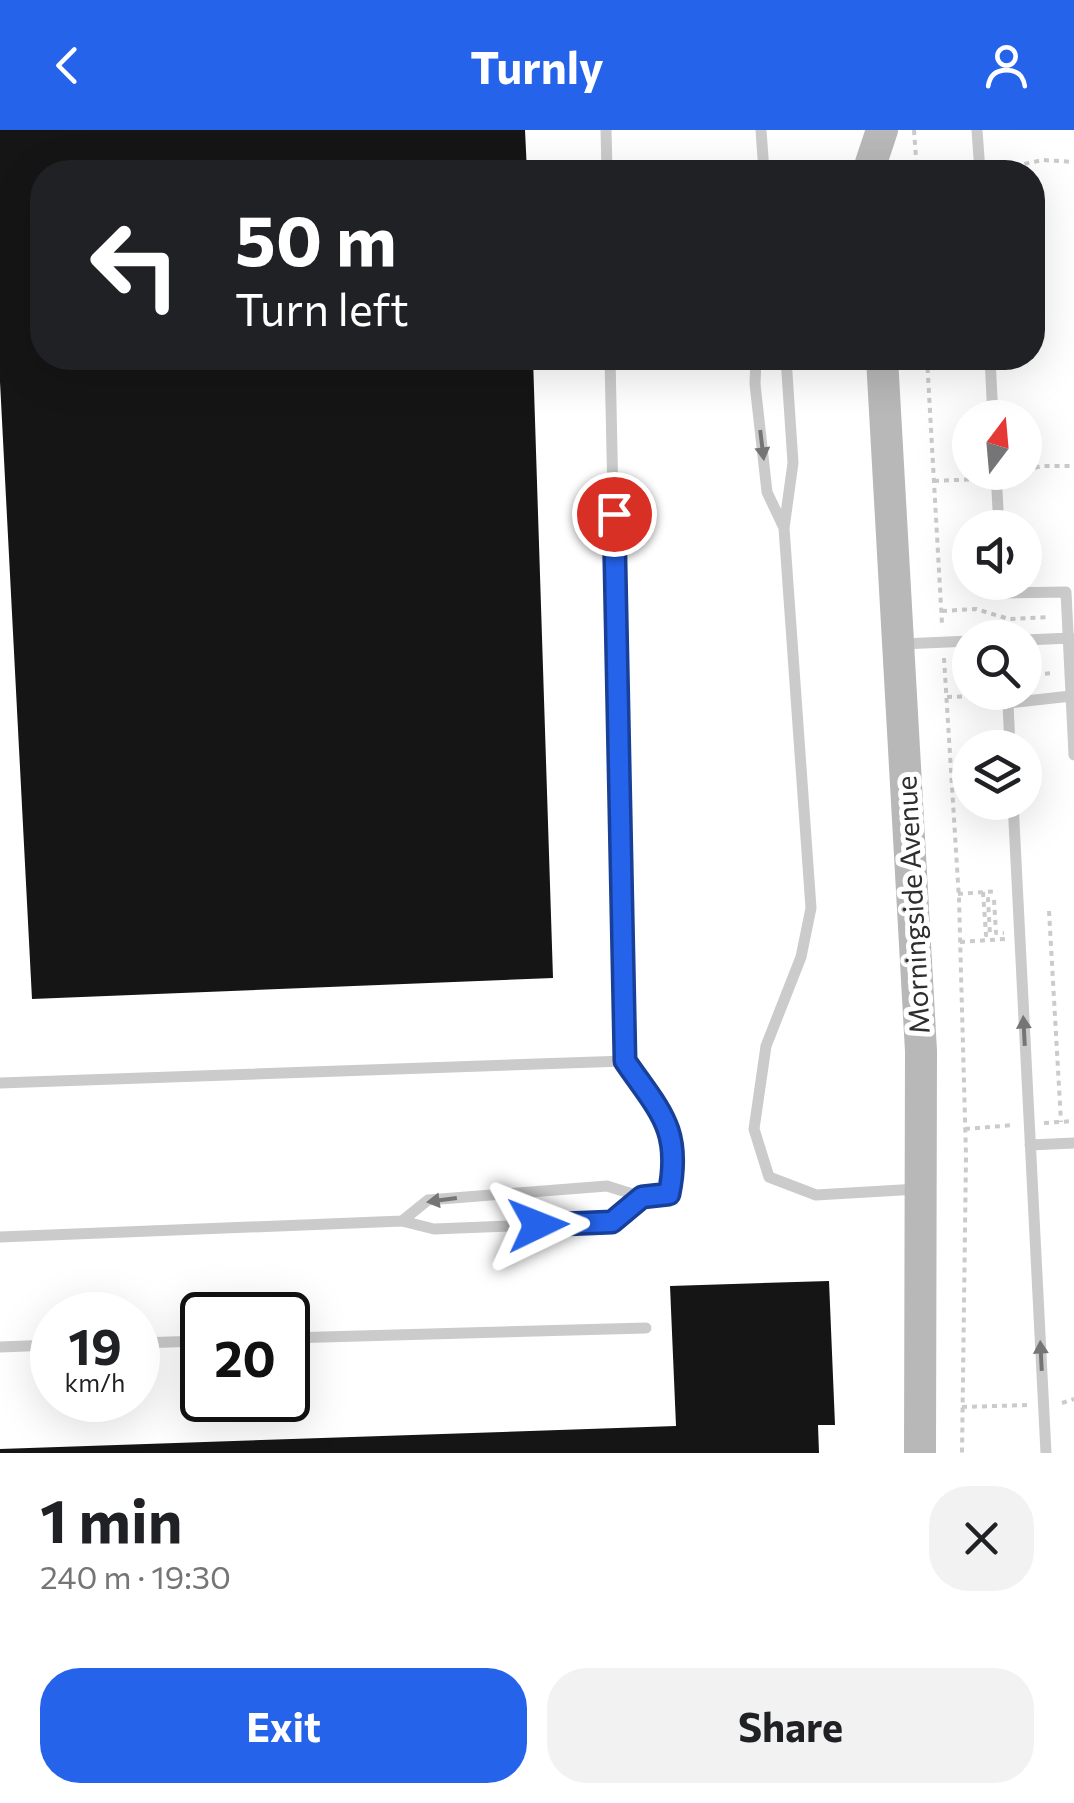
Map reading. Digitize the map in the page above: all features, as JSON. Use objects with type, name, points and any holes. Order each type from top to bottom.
[{"type":"main road","points":[[852,130],[867,160]]},
{"type":"main road","points":[[873,160],[882,130]]},
{"type":"main road","name":"Morningside Avenue","points":[[883,370],[920,1033],[920,1453]]},
{"type":"lane","points":[[606,130],[606,160]]},
{"type":"lane","points":[[761,130],[763,160]]},
{"type":"lane","points":[[977,130],[979,160]]},
{"type":"lane","points":[[402,1221],[428,1200],[607,1186],[642,1197],[669,1194],[674,1168],[670,1128],[625,1061],[610,370]]},
{"type":"lane","points":[[756,370],[768,492],[784,528]]},
{"type":"lane","points":[[787,370],[794,463],[784,528],[811,908],[801,957],[766,1046],[754,1128],[770,1177],[816,1194],[922,1188]]},
{"type":"lane","points":[[991,370],[992,400]]},
{"type":"lane","points":[[1042,592],[1066,592],[1074,755]]},
{"type":"lane","points":[[1042,639],[1071,638]]},
{"type":"lane","points":[[898,644],[952,642]]},
{"type":"lane","points":[[1009,730],[1008,703],[1071,696]]},
{"type":"lane","points":[[1014,820],[1046,1453]]},
{"type":"lane","points":[[0,1082],[625,1061]]},
{"type":"lane","points":[[1030,1144],[1074,1144]]},
{"type":"lane","points":[[0,1237],[402,1221],[434,1229],[612,1222],[642,1197]]},
{"type":"lane","points":[[310,1337],[646,1328]]},
{"type":"lane","points":[[0,1347],[30,1346]]},
{"type":"path","points":[[914,130],[915,160]]},
{"type":"path","points":[[1045,160],[1074,162]]},
{"type":"path","points":[[928,370],[960,942],[966,1156],[962,1453]]},
{"type":"path","points":[[1042,466],[1074,466]]},
{"type":"path","points":[[934,481],[952,479]]},
{"type":"path","points":[[942,611],[976,609],[1009,620],[1067,616]]},
{"type":"path","points":[[1042,674],[1070,672]]},
{"type":"path","points":[[947,697],[952,696]]},
{"type":"path","points":[[984,892],[986,935],[990,934],[988,900],[994,899],[996,934],[1020,932]]},
{"type":"path","points":[[958,894],[994,892]]},
{"type":"path","points":[[1049,911],[1061,1122]]},
{"type":"path","points":[[960,942],[998,939]]},
{"type":"path","points":[[962,1406],[1044,1405],[1074,1399]]},
{"type":"building","points":[[0,130],[525,130],[526,160],[30,160],[30,370],[533,370],[553,978],[32,999],[0,382]]},
{"type":"building","points":[[829,1281],[835,1425],[818,1425],[819,1453],[0,1453],[0,1449],[676,1426],[670,1286]]},
{"type":"route","points":[[538,1225],[612,1222],[642,1197],[669,1194],[674,1168],[670,1128],[625,1061],[614,514]]}]
